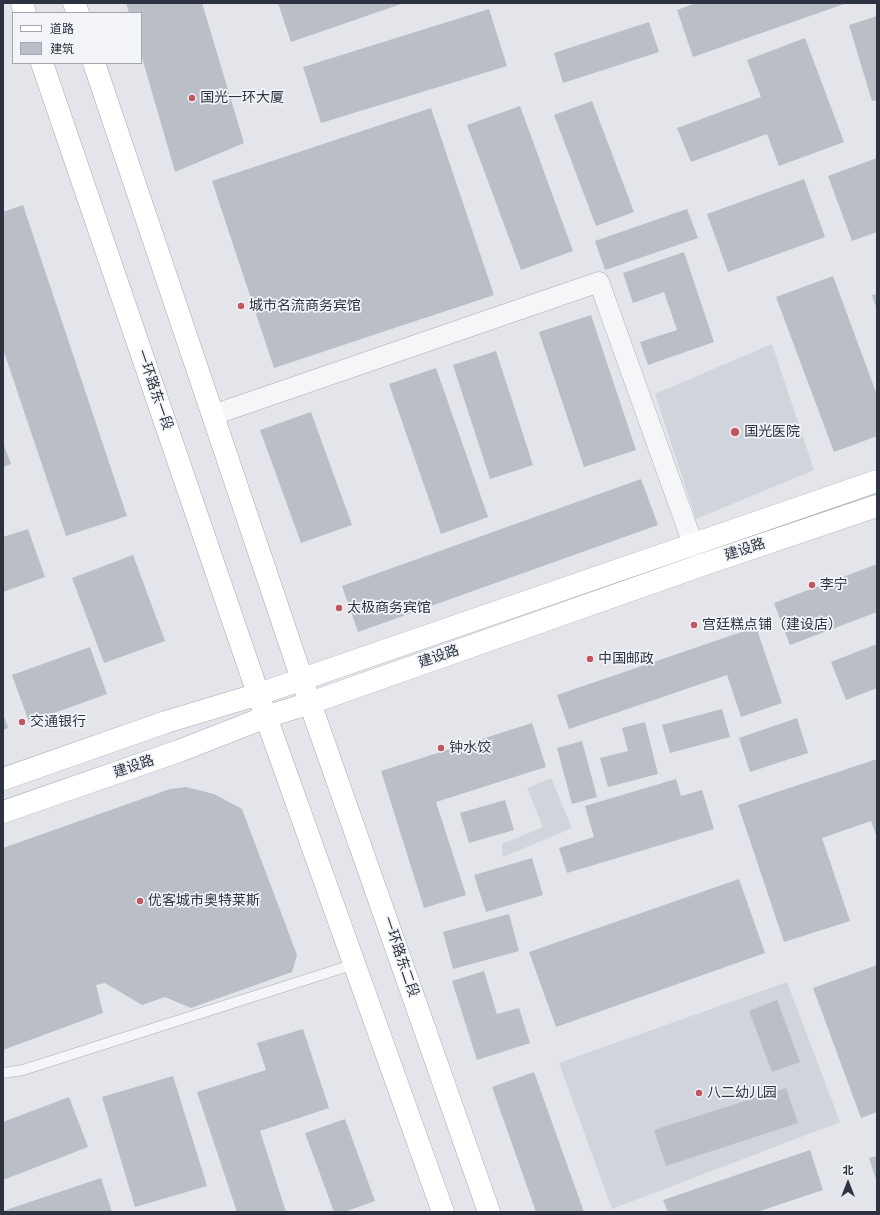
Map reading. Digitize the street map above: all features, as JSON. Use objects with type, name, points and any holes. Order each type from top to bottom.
[{"type":"main road","name":"一环路东一段","points":[[42,64],[266,717]]},
{"type":"main road","points":[[94,64],[310,702]]},
{"type":"main road","name":"建设路","points":[[3,779],[166,722],[259,694],[877,481]]},
{"type":"main road","name":"建设路","points":[[3,812],[179,751],[266,717],[699,566],[877,506]]},
{"type":"main road","name":"一环路东二段","points":[[310,702],[489,1212]]},
{"type":"main road","points":[[266,717],[443,1212]]},
{"type":"street","points":[[214,415],[599,282],[693,544]]},
{"type":"lane","points":[[3,1073],[23,1070],[355,964]]},
{"type":"shaded area","name":"国光医院","points":[[772,344],[814,470],[696,519],[655,394]]},
{"type":"shaded area","points":[[551,778],[572,828],[503,857],[502,844],[543,827],[527,788]]},
{"type":"shaded area","name":"八二幼儿园","points":[[787,982],[840,1122],[612,1209],[559,1063]]},
{"type":"building","name":"国光一环大厦","points":[[126,3],[202,3],[244,143],[175,172],[142,57],[142,12],[129,12]]},
{"type":"building","points":[[278,3],[404,3],[291,42]]},
{"type":"building","points":[[696,3],[847,3],[693,57],[677,10]]},
{"type":"building","points":[[489,9],[507,66],[321,123],[303,67]]},
{"type":"building","points":[[877,16],[877,100],[872,101],[849,25]]},
{"type":"building","points":[[649,22],[659,52],[563,83],[554,53]]},
{"type":"building","points":[[805,38],[844,142],[779,166],[767,134],[691,162],[677,128],[761,97],[747,60]]},
{"type":"building","points":[[592,101],[634,212],[596,226],[554,115]]},
{"type":"building","points":[[520,106],[573,251],[521,270],[467,125]]},
{"type":"building","points":[[431,108],[494,295],[274,368],[212,181]]},
{"type":"building","points":[[877,158],[877,232],[852,241],[828,176]]},
{"type":"building","points":[[804,179],[825,237],[728,272],[707,214]]},
{"type":"building","points":[[23,205],[127,516],[66,536],[3,349],[3,212]]},
{"type":"building","points":[[687,209],[698,238],[605,270],[595,241]]},
{"type":"building","points":[[684,252],[714,342],[648,365],[640,342],[677,330],[664,292],[633,303],[623,273]]},
{"type":"building","points":[[833,276],[877,395],[877,436],[834,452],[776,297]]},
{"type":"building","points":[[877,294],[877,311],[872,295]]},
{"type":"building","points":[[591,315],[636,450],[584,467],[539,332]]},
{"type":"building","points":[[496,351],[533,465],[490,479],[453,365]]},
{"type":"building","points":[[436,368],[488,517],[441,534],[389,384]]},
{"type":"building","points":[[311,412],[352,525],[301,543],[260,430]]},
{"type":"building","points":[[3,443],[11,464],[3,467]]},
{"type":"building","points":[[641,479],[658,525],[358,632],[342,586]]},
{"type":"building","points":[[28,529],[45,577],[3,592],[3,537]]},
{"type":"building","points":[[133,555],[165,641],[104,663],[72,578]]},
{"type":"building","points":[[877,564],[877,612],[790,645],[774,603]]},
{"type":"building","points":[[756,627],[782,703],[741,717],[727,675],[569,729],[557,695]]},
{"type":"building","points":[[877,644],[877,688],[846,700],[831,662]]},
{"type":"building","points":[[90,647],[107,694],[29,722],[12,675]]},
{"type":"building","points":[[722,709],[730,737],[670,753],[662,725]]},
{"type":"building","points":[[3,713],[8,728],[3,730]]},
{"type":"building","points":[[797,718],[808,753],[750,772],[739,738]]},
{"type":"building","points":[[645,722],[658,774],[608,787],[600,758],[628,751],[622,728]]},
{"type":"building","points":[[532,723],[546,767],[436,802],[466,895],[424,908],[381,771]]},
{"type":"building","points":[[582,741],[597,797],[572,804],[557,748]]},
{"type":"building","points":[[877,759],[877,838],[871,821],[822,838],[850,921],[784,942],[738,805]]},
{"type":"building","points":[[676,779],[681,796],[702,790],[714,829],[567,873],[559,848],[594,837],[585,806]]},
{"type":"building","name":"优客城市奥特莱斯","points":[[186,787],[214,794],[242,809],[297,955],[292,972],[191,1008],[165,997],[142,1005],[105,983],[96,985],[103,1013],[3,1050],[3,848],[170,789]]},
{"type":"building","points":[[505,800],[514,830],[469,843],[460,813]]},
{"type":"building","points":[[532,858],[543,895],[486,912],[474,875]]},
{"type":"building","points":[[739,879],[765,953],[556,1027],[529,952]]},
{"type":"building","points":[[509,914],[519,951],[453,969],[443,932]]},
{"type":"building","points":[[877,965],[877,1112],[861,1118],[813,988]]},
{"type":"building","points":[[484,971],[497,1014],[519,1008],[530,1043],[477,1060],[452,981]]},
{"type":"building","points":[[777,1000],[800,1062],[772,1072],[749,1011]]},
{"type":"building","points":[[303,1029],[329,1108],[260,1131],[286,1212],[237,1212],[197,1092],[266,1070],[257,1043]]},
{"type":"building","points":[[534,1072],[584,1212],[536,1212],[492,1087]]},
{"type":"building","points":[[173,1076],[207,1186],[135,1207],[102,1097]]},
{"type":"building","points":[[786,1088],[798,1123],[666,1166],[654,1130]]},
{"type":"building","points":[[69,1097],[88,1147],[3,1180],[3,1122]]},
{"type":"building","points":[[345,1119],[375,1201],[344,1212],[334,1212],[305,1133]]},
{"type":"building","points":[[810,1150],[823,1190],[757,1212],[668,1212],[663,1200]]},
{"type":"building","points":[[877,1156],[877,1183],[869,1158]]},
{"type":"building","points":[[101,1178],[112,1212],[3,1212],[3,1211]]},
{"type":"place","name":"国光一环大厦","points":[[192,98]]},
{"type":"place","name":"城市名流商务宾馆","points":[[241,306]]},
{"type":"place","name":"国光医院","points":[[735,432]]},
{"type":"place","name":"李宁","points":[[812,585]]},
{"type":"place","name":"太极商务宾馆","points":[[339,608]]},
{"type":"place","name":"宫廷糕点铺（建设店）","points":[[694,625]]},
{"type":"place","name":"中国邮政","points":[[590,659]]},
{"type":"place","name":"交通银行","points":[[22,722]]},
{"type":"place","name":"钟水饺","points":[[441,748]]},
{"type":"place","name":"优客城市奥特莱斯","points":[[140,901]]},
{"type":"place","name":"八二幼儿园","points":[[699,1093]]}]
